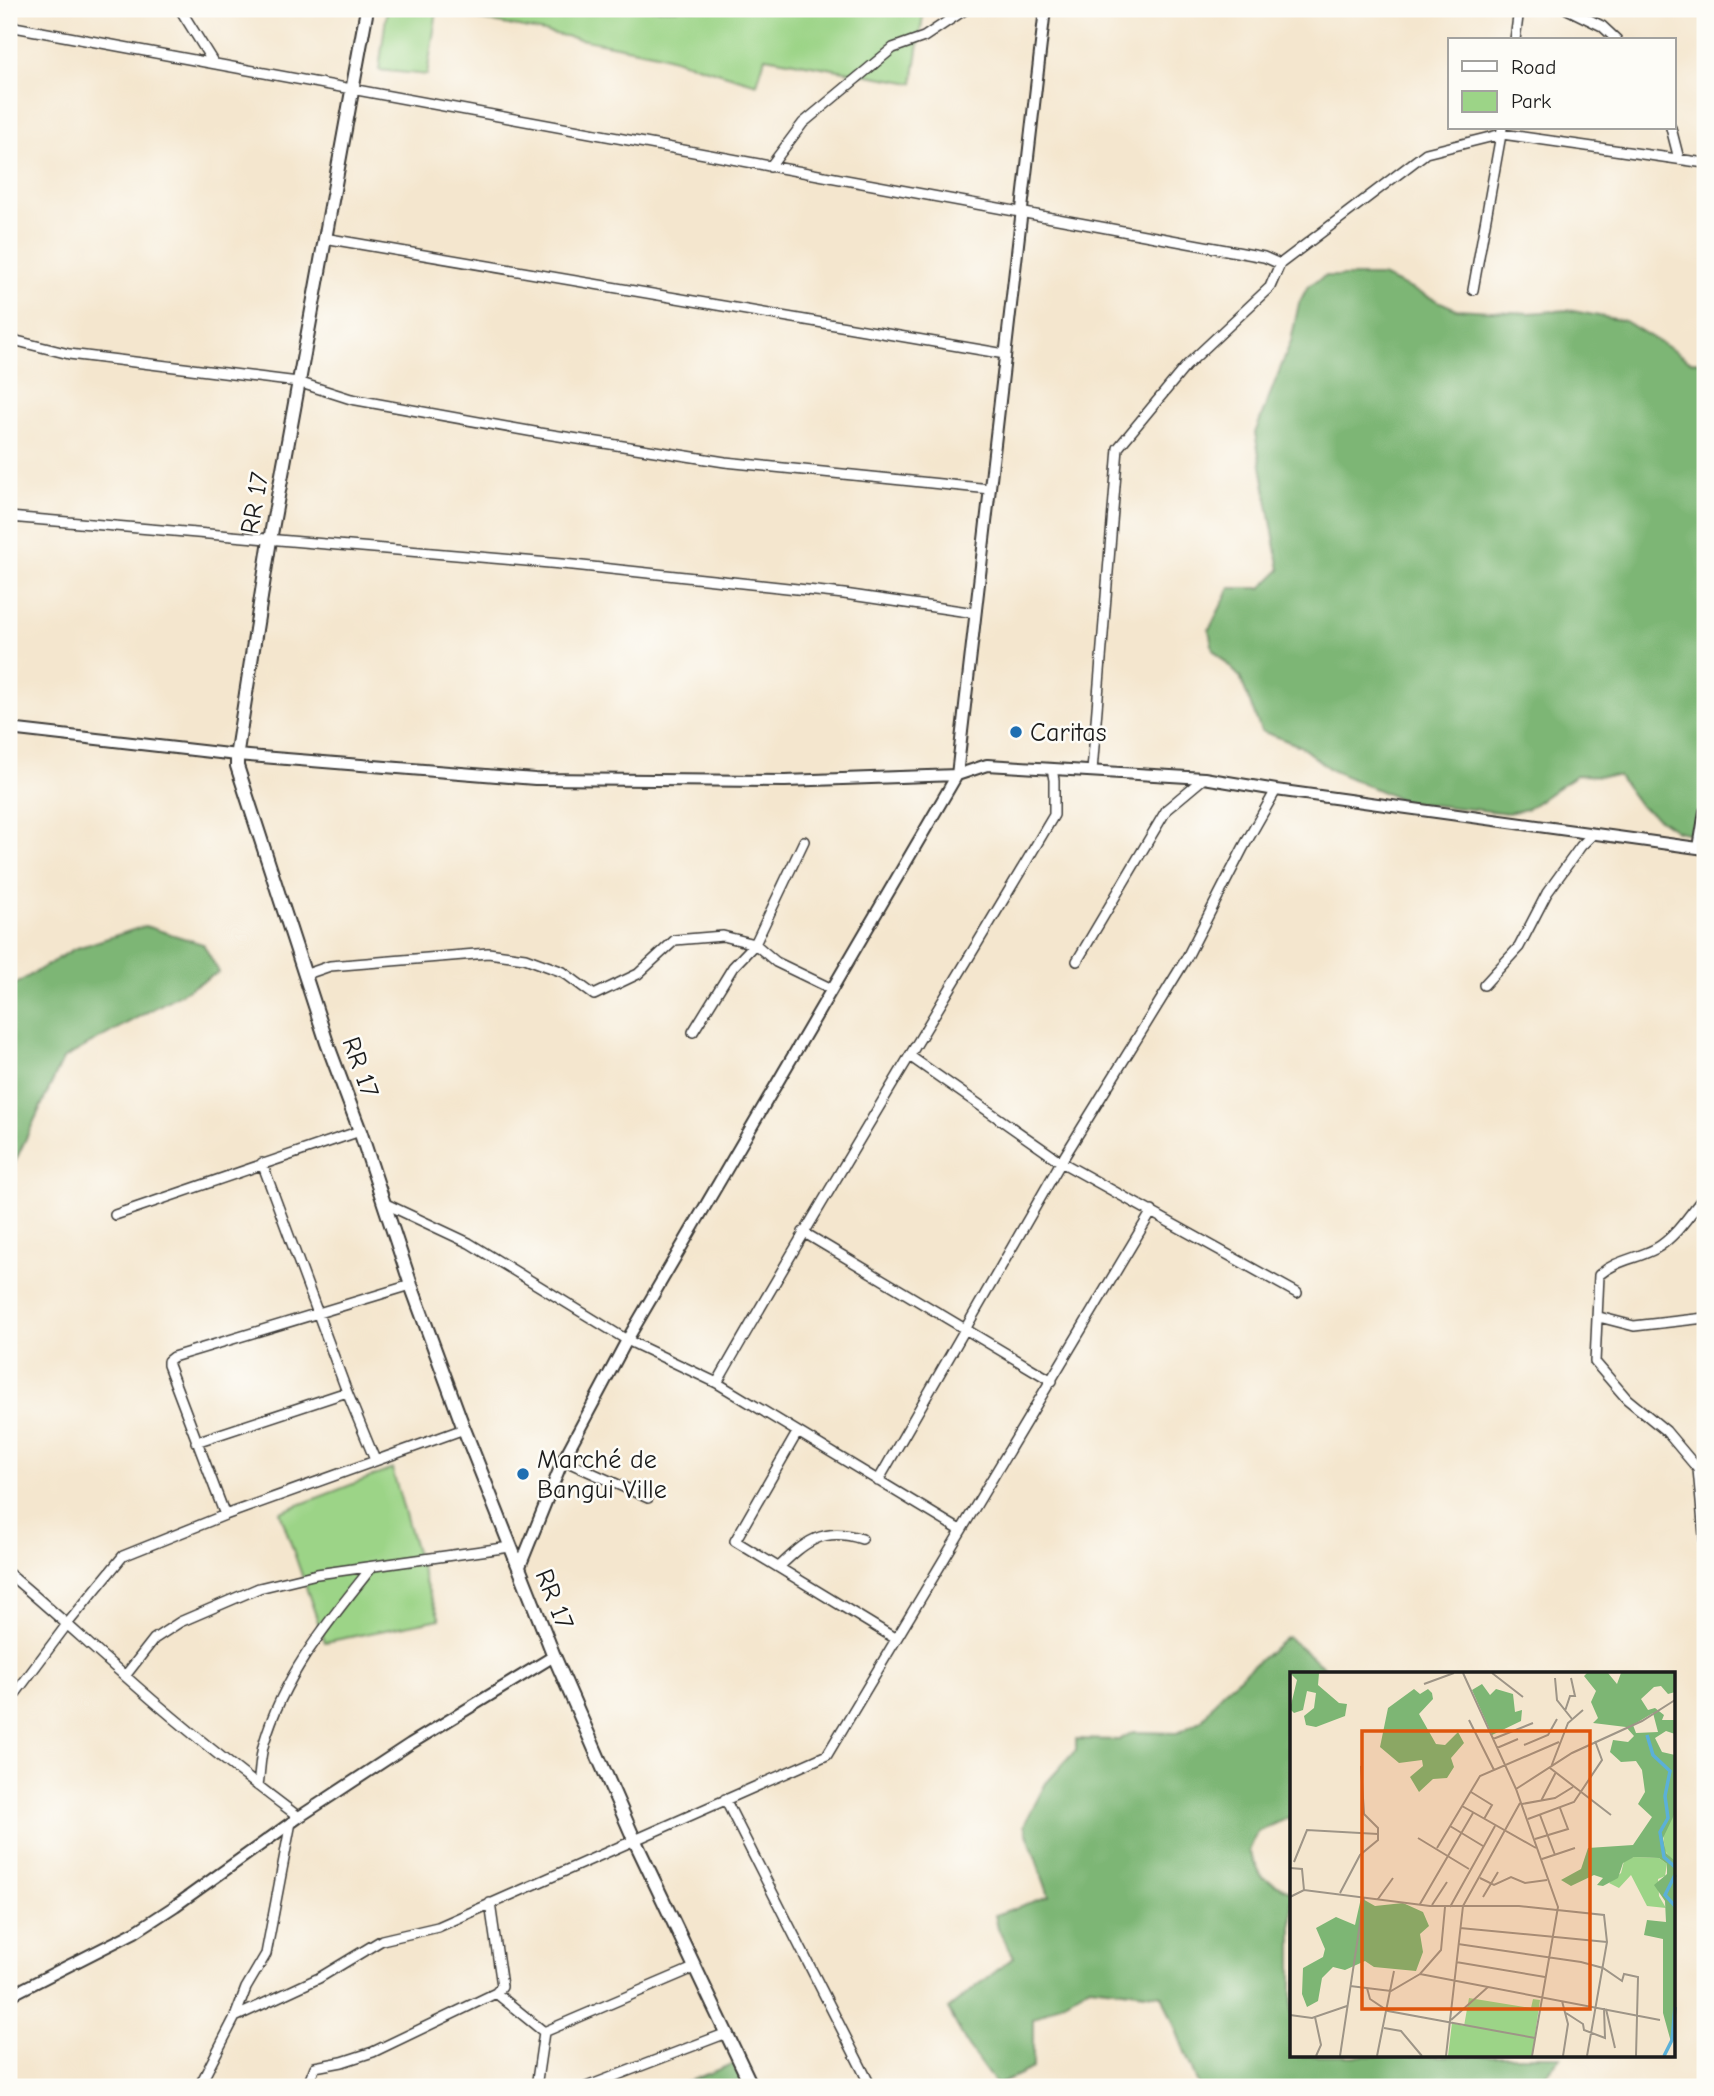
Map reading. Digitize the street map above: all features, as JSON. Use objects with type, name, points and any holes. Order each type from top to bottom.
[{"type":"main road","name":"RR 17","points":[[367,9],[270,540],[237,766],[304,975],[386,1204],[411,1285],[510,1547],[554,1656],[634,1839],[752,2087]]},
{"type":"street","points":[[180,9],[213,62]]},
{"type":"street","points":[[769,167],[803,123],[893,48],[924,37],[966,9]]},
{"type":"street","points":[[519,1569],[563,1460],[627,1340],[957,775],[1045,9]]},
{"type":"street","points":[[1515,38],[1519,9]]},
{"type":"street","points":[[1567,9],[1602,26],[1615,38]]},
{"type":"street","points":[[9,26],[1264,257],[1280,264]]},
{"type":"street","points":[[1672,130],[1679,159]]},
{"type":"street","points":[[1473,290],[1502,131]]},
{"type":"street","points":[[1091,771],[1118,448],[1186,366],[1270,287],[1280,264],[1426,153],[1502,131],[1705,163]]},
{"type":"street","points":[[324,238],[1005,354]]},
{"type":"street","points":[[9,339],[68,354],[298,383],[351,399],[699,458],[990,489]]},
{"type":"street","points":[[9,517],[587,567],[844,594],[975,614]]},
{"type":"street","points":[[9,729],[237,755],[535,779],[785,781],[957,775],[987,765],[1203,778],[1702,848],[1705,811]]},
{"type":"street","points":[[717,1383],[803,1232],[911,1057],[1054,815],[1052,769]]},
{"type":"street","points":[[1077,961],[1167,809],[1203,778]]},
{"type":"street","points":[[878,1481],[1061,1162],[1186,959],[1276,790]]},
{"type":"street","points":[[1484,985],[1519,947],[1547,893],[1593,834]]},
{"type":"street","points":[[693,1032],[733,967],[755,944],[804,841]]},
{"type":"street","points":[[304,975],[330,966],[488,953],[525,958],[563,972],[594,995],[638,974],[675,940],[723,936],[755,944],[776,962],[832,989]]},
{"type":"street","points":[[911,1057],[1061,1162],[1297,1293]]},
{"type":"street","points":[[115,1215],[360,1131]]},
{"type":"street","points":[[262,1163],[375,1460]]},
{"type":"street","points":[[1705,1195],[1671,1237],[1656,1248],[1613,1264],[1599,1275],[1595,1362],[1627,1399],[1666,1431],[1698,1469],[1705,1546]]},
{"type":"street","points":[[386,1204],[469,1243],[627,1340],[717,1383],[960,1530]]},
{"type":"street","points":[[234,2017],[319,1978],[383,1940],[438,1927],[827,1755],[1152,1211]]},
{"type":"street","points":[[803,1232],[1052,1381]]},
{"type":"street","points":[[225,1516],[168,1361],[173,1357],[411,1285]]},
{"type":"street","points":[[1599,1317],[1633,1326],[1705,1318]]},
{"type":"street","points":[[197,1443],[347,1392]]},
{"type":"street","points":[[9,1702],[120,1558],[225,1516],[464,1429]]},
{"type":"street","points":[[797,1433],[735,1541],[896,1639]]},
{"type":"street","points":[[563,1460],[648,1498]]},
{"type":"street","points":[[779,1567],[803,1545],[818,1537],[843,1533],[862,1539]]},
{"type":"street","points":[[125,1676],[148,1645],[180,1622],[259,1588],[317,1573],[510,1547]]},
{"type":"street","points":[[258,1786],[263,1745],[286,1685],[316,1637],[372,1567]]},
{"type":"street","points":[[9,1574],[295,1819]]},
{"type":"street","points":[[9,1996],[135,1931],[295,1819],[410,1744],[554,1656]]},
{"type":"street","points":[[725,1799],[871,2087]]},
{"type":"street","points":[[199,2087],[246,1987],[268,1948],[295,1819]]},
{"type":"street","points":[[307,2087],[317,2066],[342,2062],[373,2052],[496,1993],[502,1986],[490,1902]]},
{"type":"street","points":[[544,2032],[696,1968]]},
{"type":"street","points":[[496,1993],[544,2032]]},
{"type":"street","points":[[536,2087],[544,2032]]},
{"type":"street","points":[[586,2087],[727,2033]]},
{"type":"green space","points":[[387,9],[924,9],[913,83],[765,57],[757,84],[657,54],[437,11],[427,75],[379,70]]},
{"type":"green space","points":[[1325,276],[1382,276],[1456,309],[1529,313],[1568,310],[1625,321],[1690,361],[1705,362],[1705,837],[1677,831],[1640,806],[1618,776],[1576,775],[1527,809],[1508,813],[1406,802],[1331,770],[1300,746],[1261,731],[1240,677],[1213,650],[1209,630],[1230,588],[1261,588],[1280,570],[1255,433],[1291,341],[1299,303],[1308,286]]},
{"type":"green space","points":[[145,926],[203,944],[219,972],[63,1059],[14,1164],[14,1212],[9,1212],[9,988],[74,949]]},
{"type":"green space","points":[[392,1469],[425,1582],[440,1619],[325,1642],[280,1512]]},
{"type":"green space","points":[[1287,1637],[1328,1672],[1290,1672],[1290,1817],[1257,1832],[1249,1851],[1262,1877],[1290,1891],[1290,2058],[1559,2058],[1537,2087],[1199,2087],[1162,1995],[1090,1986],[1033,2019],[1033,2068],[996,2085],[967,2045],[948,2009],[1014,1957],[998,1929],[995,1915],[1049,1896],[1024,1825],[1046,1783],[1076,1750],[1076,1739],[1119,1740],[1133,1732],[1178,1733],[1202,1720],[1222,1692]]},
{"type":"green space","points":[[737,2062],[748,2087],[675,2087]]},
{"type":"place","name":"Caritas","points":[[1016,732]]},
{"type":"place","name":"Marché de Bangui Ville","points":[[523,1474]]}]
